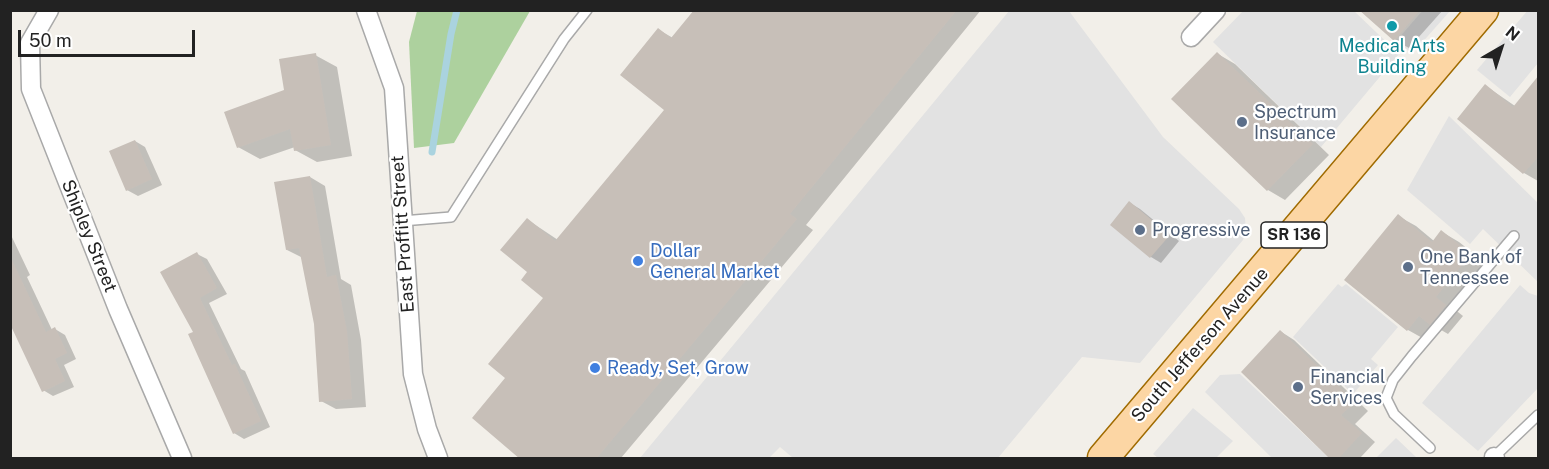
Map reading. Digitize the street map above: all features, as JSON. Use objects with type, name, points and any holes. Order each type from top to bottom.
[{"type":"main road","name":"South Jefferson Avenue","points":[[1103,459],[1483,10]]},
{"type":"street","name":"Shipley Street","points":[[49,10],[30,43],[31,89],[118,309],[182,459]]},
{"type":"street","name":"East Proffitt Street","points":[[366,10],[393,88],[413,374],[427,429],[438,459]]},
{"type":"street","points":[[1191,37],[1216,10]]},
{"type":"lane","points":[[402,221],[451,217],[564,39],[587,10]]},
{"type":"lane","points":[[1430,448],[1394,414],[1386,398],[1393,380],[1450,308],[1514,236]]},
{"type":"lane","points":[[1494,458],[1539,415]]},
{"type":"green space","points":[[417,11],[530,11],[454,143],[414,148],[409,42]]},
{"type":"shaded area","points":[[1423,10],[1450,11],[1412,54],[1397,40]]},
{"type":"shaded area","points":[[1528,10],[1538,11],[1538,63],[1510,97],[1477,70]]},
{"type":"shaded area","points":[[1009,11],[1069,11],[1163,137],[1239,209],[1245,218],[1246,230],[1243,240],[1140,363],[1082,357],[998,458],[793,458],[780,447],[769,458],[640,458]]},
{"type":"shaded area","points":[[1243,11],[1354,11],[1399,54],[1321,147],[1213,42]]},
{"type":"shaded area","points":[[1449,116],[1538,203],[1538,282],[1483,229],[1470,244],[1407,190]]},
{"type":"shaded area","points":[[1338,284],[1342,287],[1346,284],[1398,327],[1371,359],[1378,365],[1353,394],[1293,337]]},
{"type":"shaded area","points":[[1520,285],[1529,293],[1538,296],[1538,388],[1478,451],[1422,403]]},
{"type":"shaded area","points":[[1240,374],[1329,458],[1272,458],[1205,392],[1220,375]]},
{"type":"shaded area","points":[[1193,408],[1233,441],[1216,458],[1158,458],[1153,454]]},
{"type":"shaded area","points":[[1396,438],[1417,458],[1376,458]]},
{"type":"building","points":[[694,10],[957,10],[790,214],[797,219],[596,459],[520,459],[472,418],[505,378],[488,364],[543,298],[521,280],[527,272],[500,250],[527,218],[555,241],[664,110],[620,75],[658,28],[671,38]]},
{"type":"building","name":"Medical Arts Building","points":[[1359,10],[1420,10],[1394,41]]},
{"type":"building","name":"Spectrum Insurance","points":[[1217,52],[1313,144],[1267,191],[1171,99]]},
{"type":"building","points":[[316,53],[331,145],[294,151],[290,129],[237,148],[224,112],[284,90],[279,59]]},
{"type":"building","points":[[1539,75],[1539,156],[1523,174],[1457,119],[1485,84],[1513,107]]},
{"type":"building","points":[[135,140],[152,179],[126,191],[109,151]]},
{"type":"building","points":[[310,176],[327,277],[336,275],[347,331],[352,399],[319,402],[314,324],[299,248],[286,250],[274,182]]},
{"type":"building","name":"Progressive","points":[[1129,201],[1170,235],[1150,258],[1110,225]]},
{"type":"building","name":"One Bank of Tennessee","points":[[1398,214],[1432,242],[1441,230],[1471,254],[1436,297],[1446,305],[1430,325],[1419,316],[1407,331],[1344,280]]},
{"type":"building","points":[[197,252],[217,288],[200,298],[232,365],[235,364],[261,421],[233,434],[188,334],[193,332],[160,272]]},
{"type":"building","points":[[10,256],[46,332],[55,327],[67,353],[55,359],[65,381],[42,392],[10,324]]},
{"type":"building","name":"Financial Services","points":[[1280,330],[1355,402],[1341,415],[1362,433],[1338,459],[1330,459],[1241,372]]},
{"type":"waterway","points":[[432,152],[457,10]]},
{"type":"place","name":"Medical Arts Building","points":[[1392,26]]},
{"type":"place","name":"Spectrum Insurance","points":[[1242,122]]},
{"type":"place","name":"Progressive","points":[[1140,230]]},
{"type":"place","name":"Dollar General Market","points":[[638,261]]},
{"type":"place","name":"One Bank of Tennessee","points":[[1408,267]]},
{"type":"place","name":"Ready, Set, Grow","points":[[595,368]]},
{"type":"place","name":"Financial Services","points":[[1298,387]]}]
